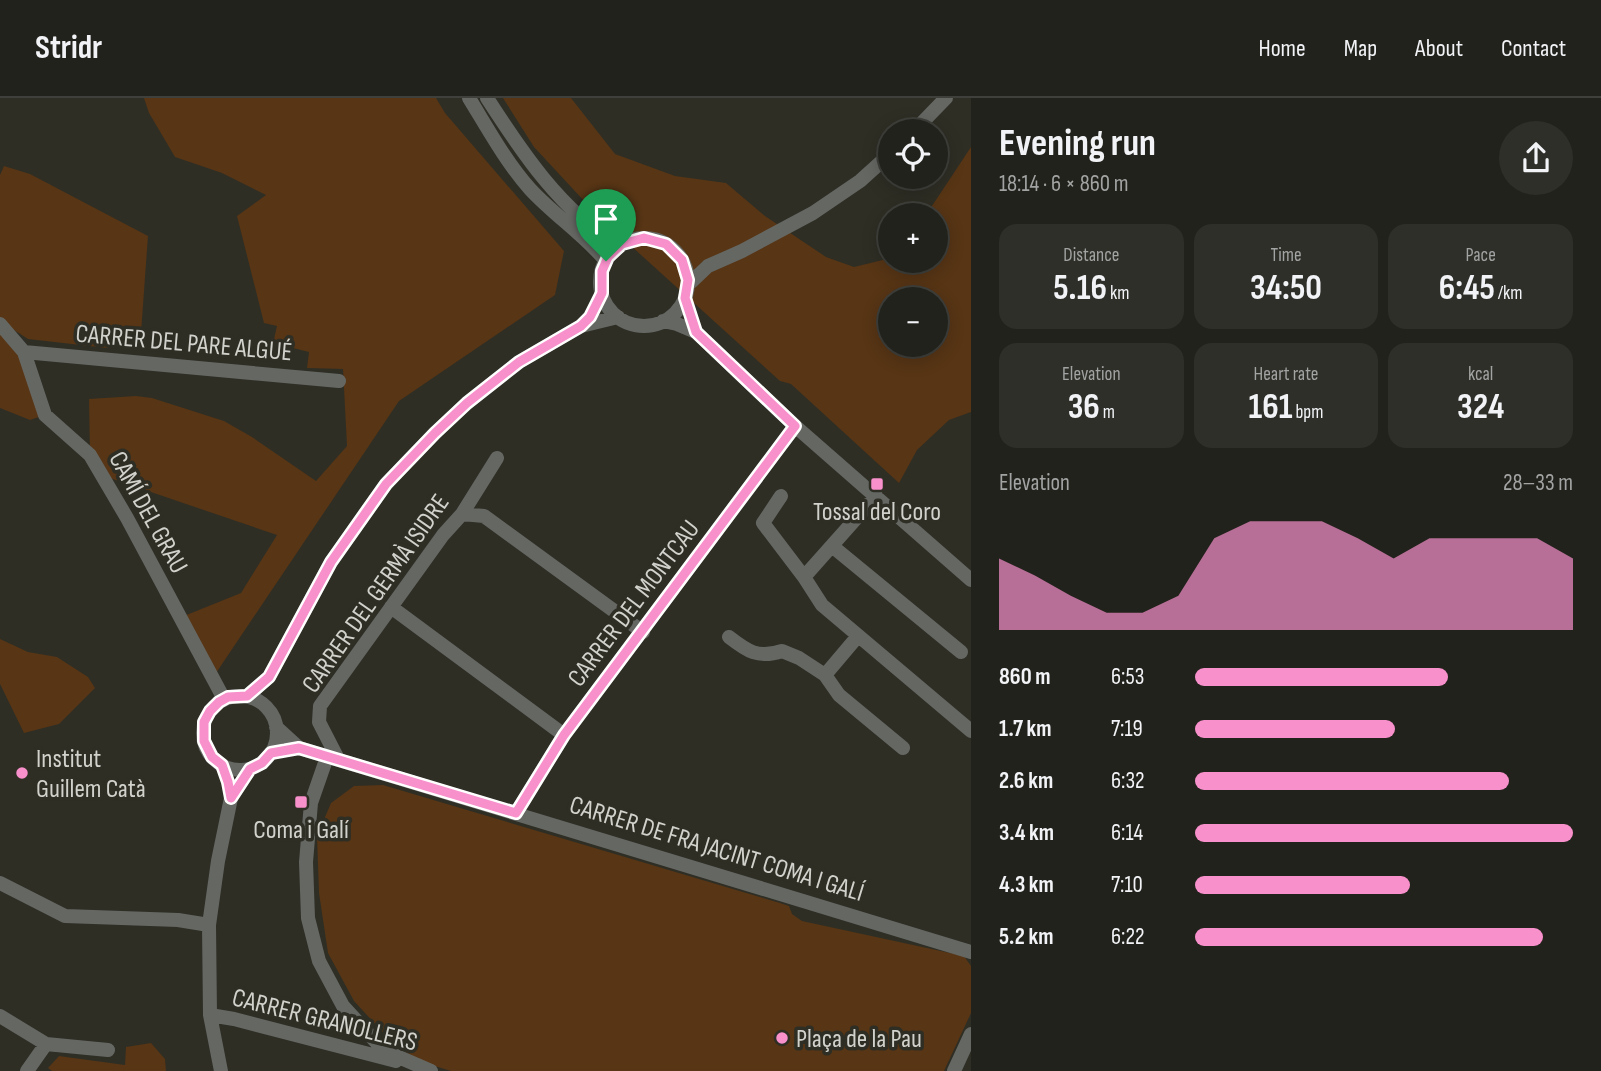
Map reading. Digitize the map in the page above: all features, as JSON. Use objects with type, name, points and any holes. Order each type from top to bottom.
[{"type":"street","points":[[469,98],[508,160],[528,186],[552,212],[590,242],[606,261]]},
{"type":"street","points":[[487,98],[537,173],[595,232],[618,247]]},
{"type":"street","points":[[926,119],[946,98]]},
{"type":"street","points":[[663,321],[676,312],[686,292],[708,266],[813,213],[860,181],[878,165]]},
{"type":"street","points":[[696,332],[686,292],[686,270],[682,260],[671,247],[655,240],[638,239],[618,247],[606,261],[601,276],[606,304],[618,317],[640,325],[663,321],[696,332],[795,426],[971,580]]},
{"type":"street","points":[[682,260],[692,265],[708,266]]},
{"type":"street","points":[[247,696],[269,677],[331,562],[386,484],[467,403],[519,362],[581,326],[590,317],[602,293]]},
{"type":"street","points":[[581,326],[618,317]]},
{"type":"street","name":"CAMÍ DEL GRAU","points":[[0,324],[24,352],[45,415],[90,455],[127,518],[224,699]]},
{"type":"street","name":"CARRER DEL PARE ALGUÉ","points":[[24,352],[339,381]]},
{"type":"street","name":"CARRER DEL MONTCAU","points":[[516,813],[564,735],[795,426]]},
{"type":"street","name":"CARRER DEL GERMÀ ISIDRE","points":[[332,758],[319,722],[320,706],[443,535],[462,513],[497,458]]},
{"type":"street","points":[[781,496],[763,523],[822,605],[971,731]]},
{"type":"street","points":[[804,577],[876,496]]},
{"type":"street","points":[[462,513],[484,516],[643,632]]},
{"type":"street","points":[[832,546],[961,652]]},
{"type":"street","points":[[391,607],[564,735]]},
{"type":"street","points":[[825,675],[858,636]]},
{"type":"street","points":[[729,637],[747,652],[770,655],[782,651],[799,658],[825,675],[839,695],[903,748]]},
{"type":"street","points":[[267,708],[269,677]]},
{"type":"street","points":[[276,727],[276,741],[271,753],[262,763],[250,769],[235,770],[222,765],[208,752],[203,734],[204,722],[210,711],[224,699],[247,696],[267,708],[276,727],[299,748],[332,758],[312,803],[306,862],[307,918],[319,961],[343,1006],[387,1052],[429,1071]]},
{"type":"street","points":[[271,753],[299,748]]},
{"type":"street","name":"CARRER DE FRA JACINT COMA I GALÍ","points":[[332,758],[971,952]]},
{"type":"street","points":[[222,765],[231,798]]},
{"type":"street","points":[[221,1071],[210,1015],[209,925],[231,798],[250,769]]},
{"type":"street","points":[[0,883],[65,916],[178,920],[209,925]]},
{"type":"street","name":"CARRER GRANOLLERS","points":[[210,1015],[429,1071]]},
{"type":"street","points":[[0,1016],[46,1044],[108,1050]]},
{"type":"street","points":[[954,1071],[971,1034]]},
{"type":"street","points":[[27,1071],[46,1044]]},
{"type":"shaded area","points":[[144,98],[436,98],[445,113],[564,251],[555,295],[399,401],[214,676],[179,618],[241,593],[277,535],[101,475],[90,455],[89,399],[136,396],[152,398],[224,421],[316,481],[347,446],[343,369],[307,368],[309,352],[273,343],[277,326],[264,323],[237,216],[266,195],[222,173],[175,157],[149,113]]},
{"type":"shaded area","points":[[503,98],[571,98],[615,154],[675,176],[726,183],[765,216],[826,257],[854,267],[878,261],[878,273],[948,273],[948,203],[934,203],[943,189],[948,189],[948,182],[971,147],[971,412],[949,420],[917,450],[899,483],[791,384],[780,381],[598,216],[534,147]]},
{"type":"shaded area","points":[[4,166],[30,174],[148,236],[141,333],[107,348],[28,339],[0,321],[0,175]]},
{"type":"shaded area","points":[[0,324],[24,352],[45,415],[30,420],[0,408]]},
{"type":"shaded area","points":[[0,639],[28,652],[57,657],[88,677],[95,688],[59,724],[24,733],[0,684]]},
{"type":"shaded area","points":[[383,785],[780,903],[789,906],[792,914],[802,921],[964,956],[971,966],[971,1013],[944,1071],[451,1071],[418,1061],[388,1038],[354,1001],[328,953],[319,893],[317,836],[331,803],[354,786]]},
{"type":"shaded area","points":[[151,1043],[165,1059],[166,1071],[52,1071],[48,1068],[59,1056],[125,1065],[126,1047]]},
{"type":"place","name":"Tossal del Coro","points":[[877,484]]},
{"type":"place","name":"Institut Guillem Catà","points":[[22,773]]},
{"type":"place","name":"Coma i Galí","points":[[301,802]]},
{"type":"place","name":"Plaça de la Pau","points":[[782,1038]]},
{"type":"route","points":[[644,238],[671,247],[679,255],[686,270],[688,285],[685,298],[696,332],[795,426],[564,735],[516,813],[299,748],[271,753],[262,763],[250,769],[231,798],[222,765],[208,752],[204,741],[204,722],[210,711],[228,697],[247,696],[269,677],[331,562],[386,484],[435,433],[467,403],[519,362],[581,326],[590,317],[602,293],[600,282],[606,261],[618,247],[632,240],[644,238]]}]
